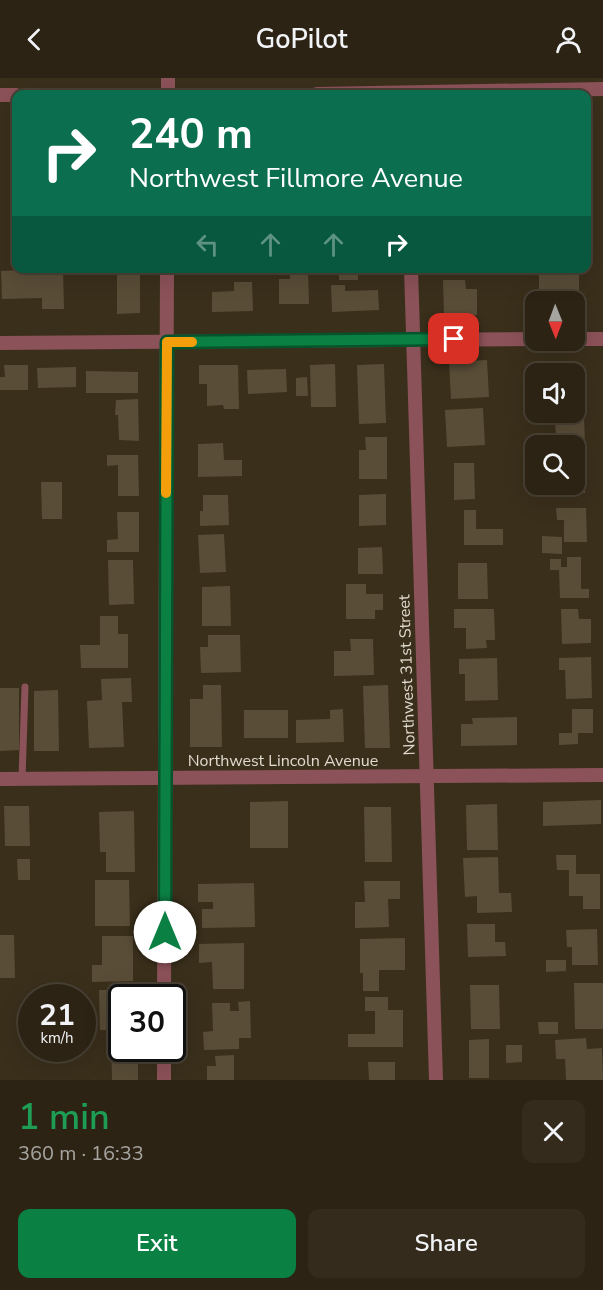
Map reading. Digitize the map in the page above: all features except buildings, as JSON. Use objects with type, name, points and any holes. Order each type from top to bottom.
[{"type":"street","points":[[554,90],[603,89]]},
{"type":"street","points":[[164,984],[167,273]]},
{"type":"street","name":"Northwest 31st Street","points":[[411,273],[436,1080]]},
{"type":"street","points":[[0,344],[525,339]]},
{"type":"street","points":[[585,339],[603,339]]},
{"type":"street","name":"Northwest Lincoln Avenue","points":[[0,779],[603,775]]},
{"type":"street","points":[[164,1062],[164,1080]]},
{"type":"lane","points":[[22,779],[25,687]]},
{"type":"slow traffic","points":[[166,493],[167,342],[192,342]]},
{"type":"route","points":[[165,932],[167,342],[454,339]]}]
